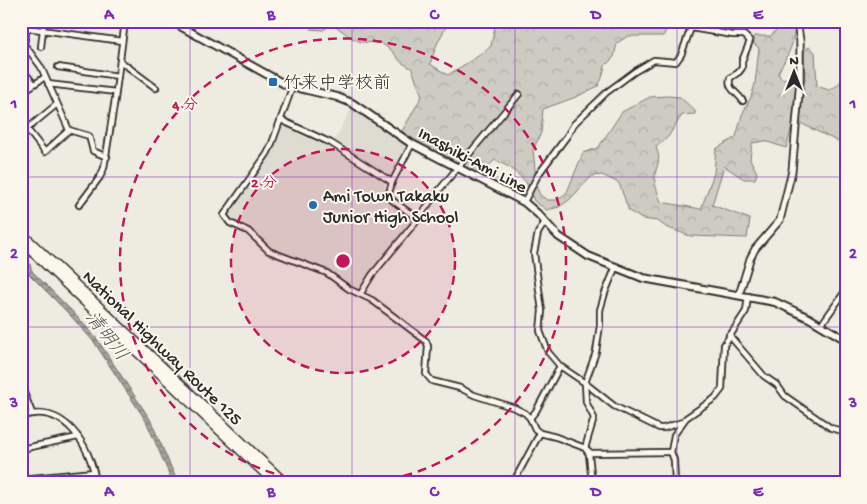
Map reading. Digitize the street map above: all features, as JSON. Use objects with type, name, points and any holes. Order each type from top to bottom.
[{"type":"highway","name":"National Highway Route 125","points":[[21,233],[31,246],[275,483]]},
{"type":"highway","name":"National Highway Route 125","points":[[21,241],[31,246],[285,483]]},
{"type":"main road","name":"Inashiki-Ami Line","points":[[171,21],[292,88],[326,94],[345,100],[363,110],[412,144],[524,202],[558,236],[578,250],[644,278],[748,296],[788,307],[846,340]]},
{"type":"street","points":[[41,47],[44,21]]},
{"type":"street","points":[[79,204],[100,177],[107,156],[125,21]]},
{"type":"street","points":[[739,295],[755,249],[780,220],[790,180],[800,81],[800,41],[797,21]]},
{"type":"street","points":[[68,130],[63,116],[56,106],[41,67],[23,43],[24,27],[122,41]]},
{"type":"street","points":[[524,202],[538,175],[574,124],[607,92],[634,72],[654,60],[676,62],[691,28],[733,35],[744,34],[750,41],[740,72],[730,78],[729,82],[729,86],[742,101]]},
{"type":"street","points":[[120,61],[156,88]]},
{"type":"street","points":[[58,67],[118,76]]},
{"type":"street","points":[[21,68],[34,84]]},
{"type":"street","points":[[21,93],[45,77]]},
{"type":"street","points":[[48,84],[116,92]]},
{"type":"street","points":[[292,88],[266,154],[226,212],[225,218],[230,223],[248,231],[269,252],[320,270],[349,289],[372,300],[426,341],[428,346],[426,374],[432,380],[515,408],[525,413],[530,418],[535,430],[540,433],[585,448],[591,453],[671,452]]},
{"type":"street","points":[[361,294],[372,276],[418,219],[435,194],[519,94]]},
{"type":"street","points":[[56,106],[27,129],[44,152],[68,130]]},
{"type":"street","points":[[281,120],[331,143],[392,182]]},
{"type":"street","points":[[68,130],[89,136],[93,151],[107,156]]},
{"type":"street","points":[[412,144],[392,182],[388,198],[418,219]]},
{"type":"street","points":[[545,222],[538,233],[534,253],[542,311],[540,331],[548,352],[560,366],[614,406],[652,425],[664,428],[682,422],[715,398],[722,389],[723,349],[729,335],[746,312],[748,296]]},
{"type":"street","points":[[585,448],[594,418],[586,402],[585,383],[596,352],[600,310],[616,266]]},
{"type":"street","points":[[821,325],[846,290]]},
{"type":"street","points":[[729,335],[764,376],[776,385],[785,396],[832,428],[846,432]]},
{"type":"street","points":[[530,418],[536,411],[560,366]]},
{"type":"street","points":[[22,387],[32,413]]},
{"type":"street","points":[[21,417],[32,413],[51,415],[69,425],[78,437],[90,460],[96,483]]},
{"type":"street","points":[[675,483],[674,460],[671,452],[674,435],[682,422]]},
{"type":"street","points":[[513,483],[540,433]]},
{"type":"street","points":[[21,449],[78,437]]},
{"type":"street","points":[[585,448],[589,454],[592,483]]},
{"type":"street","points":[[21,479],[94,472]]},
{"type":"shaded area","name":"Ami Town Takaku Junior High School","points":[[351,109],[407,146],[385,184],[387,199],[413,219],[361,289],[354,290],[325,270],[279,253],[266,245],[249,228],[234,223],[226,214],[274,147],[285,124],[332,145]]},
{"type":"shaded area","points":[[21,209],[29,219],[26,252],[32,271],[97,339],[150,419],[178,483],[173,483],[146,421],[94,342],[28,273],[22,259],[24,231]]},
{"type":"green space","points":[[312,21],[449,21],[437,44],[430,64],[448,75],[491,46],[496,21],[670,21],[663,36],[628,36],[617,43],[614,57],[605,66],[598,86],[576,97],[543,109],[541,133],[533,150],[537,188],[540,195],[547,200],[558,200],[567,192],[583,153],[598,148],[622,112],[650,97],[667,96],[680,97],[695,111],[695,114],[682,115],[668,137],[656,147],[659,158],[655,177],[661,202],[701,209],[714,173],[716,149],[736,137],[742,115],[755,84],[759,48],[754,44],[754,36],[771,36],[783,21],[794,21],[795,28],[793,42],[778,73],[781,78],[805,81],[804,51],[809,47],[815,52],[817,86],[829,90],[833,88],[844,75],[846,67],[846,147],[794,120],[786,148],[765,141],[752,143],[750,159],[757,173],[755,179],[744,179],[724,166],[712,205],[750,219],[747,238],[690,236],[666,227],[658,221],[642,219],[629,211],[619,183],[602,175],[592,176],[569,200],[559,207],[547,210],[534,201],[526,182],[511,168],[495,160],[479,174],[401,133],[422,96],[412,69],[401,62],[392,51],[381,43],[361,42],[350,37],[333,24],[323,30],[311,29]]},
{"type":"place","name":"竹来中学校前","points":[[273,82]]},
{"type":"place","name":"Ami Town Takaku Junior High School","points":[[313,205]]},
{"type":"water label","name":"清明川","points":[[108,335]]}]
